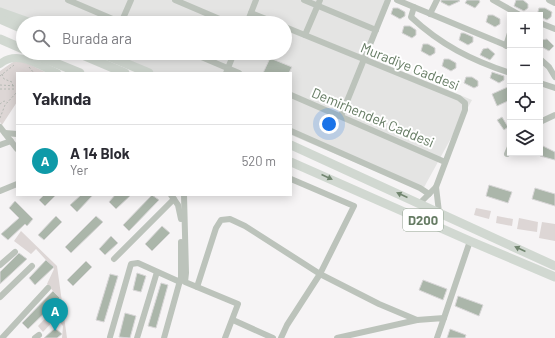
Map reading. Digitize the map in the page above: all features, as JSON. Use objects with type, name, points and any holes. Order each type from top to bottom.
[{"type":"highway","points":[[0,12],[16,18]]},
{"type":"highway","points":[[0,19],[16,26]]},
{"type":"highway","points":[[0,41],[16,47]]},
{"type":"highway","points":[[45,60],[63,72]]},
{"type":"highway","points":[[48,60],[78,72]]},
{"type":"highway","points":[[94,60],[122,72]]},
{"type":"highway","points":[[118,60],[147,72]]},
{"type":"highway","points":[[129,60],[156,72]]},
{"type":"highway","points":[[292,146],[420,203],[555,266]]},
{"type":"highway","name":"D200","points":[[292,162],[555,277]]},
{"type":"main road","points":[[0,64],[12,58],[16,58]]},
{"type":"main road","points":[[27,60],[55,72]]},
{"type":"street","points":[[68,0],[106,16]]},
{"type":"street","points":[[125,16],[131,0]]},
{"type":"street","points":[[175,0],[213,16]]},
{"type":"street","points":[[250,16],[256,0]]},
{"type":"street","points":[[304,0],[319,3],[376,30]]},
{"type":"street","points":[[341,116],[388,0]]},
{"type":"street","points":[[397,0],[507,46]]},
{"type":"street","points":[[430,14],[437,0]]},
{"type":"street","points":[[493,0],[514,12]]},
{"type":"street","points":[[549,0],[555,3]]},
{"type":"street","points":[[305,35],[319,3]]},
{"type":"street","points":[[414,7],[411,17],[428,33],[474,61],[507,73]]},
{"type":"street","points":[[251,13],[258,16]]},
{"type":"street","points":[[543,24],[555,29]]},
{"type":"street","name":"Muradiye Caddesi","points":[[292,30],[459,98],[465,103],[465,110],[436,187]]},
{"type":"street","points":[[206,60],[227,70],[231,60]]},
{"type":"street","points":[[543,62],[549,67],[555,77]]},
{"type":"street","points":[[543,84],[555,88]]},
{"type":"street","name":"Demirhendek Caddesi","points":[[292,95],[445,162]]},
{"type":"street","points":[[543,121],[555,116]]},
{"type":"street","points":[[0,127],[16,147]]},
{"type":"street","points":[[292,131],[420,188],[429,194]]},
{"type":"street","points":[[5,132],[16,134]]},
{"type":"street","points":[[0,145],[11,141]]},
{"type":"street","points":[[282,338],[287,326],[320,274],[354,206],[292,179]]},
{"type":"street","points":[[0,191],[16,184]]},
{"type":"street","points":[[420,203],[436,187]]},
{"type":"street","points":[[436,187],[439,212]]},
{"type":"street","points":[[184,196],[185,282],[238,304],[226,338]]},
{"type":"street","points":[[114,259],[173,197],[181,217],[180,282],[164,338]]},
{"type":"street","points":[[198,287],[216,228],[221,220],[230,219],[245,226],[320,274],[379,304],[417,320]]},
{"type":"street","points":[[437,338],[470,241]]},
{"type":"street","points":[[0,265],[15,252]]},
{"type":"street","points":[[110,338],[130,266],[136,263],[180,282]]},
{"type":"street","points":[[0,297],[32,266]]},
{"type":"street","points":[[137,338],[157,272]]},
{"type":"street","points":[[2,338],[48,288]]},
{"type":"street","points":[[337,338],[417,320],[444,318]]},
{"type":"street","points":[[233,320],[272,338]]},
{"type":"path","points":[[0,76],[18,63]]},
{"type":"path","points":[[28,66],[32,72]]},
{"type":"path","points":[[2,74],[4,79],[12,82],[13,87]]},
{"type":"path","points":[[0,85],[16,86]]},
{"type":"path","points":[[0,89],[16,89]]},
{"type":"path","points":[[0,118],[7,102],[16,93]]},
{"type":"path","points":[[0,104],[4,101],[7,102]]},
{"type":"shaded area","points":[[0,0],[388,0],[366,56],[472,100],[422,191],[292,135],[292,72],[145,72],[116,60],[292,60],[292,16],[16,17],[0,10]]},
{"type":"shaded area","points":[[13,62],[25,62],[45,72],[16,72],[16,104],[2,125],[0,122],[0,71]]},
{"type":"shaded area","points":[[476,208],[491,211],[489,219],[474,215]]},
{"type":"shaded area","points":[[497,216],[513,219],[512,226],[496,223]]},
{"type":"shaded area","points":[[519,218],[538,222],[537,232],[517,229]]},
{"type":"shaded area","points":[[542,222],[555,224],[555,241],[539,238]]},
{"type":"shaded area","points":[[21,231],[57,266],[67,338],[62,338],[63,326],[56,318],[43,332],[38,326],[59,304],[59,298],[47,284],[54,269],[36,249],[31,254],[14,241]]},
{"type":"building","points":[[441,0],[460,1],[449,6],[441,2]]},
{"type":"building","points":[[467,0],[479,0],[480,2],[475,8],[465,3]]},
{"type":"building","points":[[516,0],[523,0],[528,4],[528,8],[524,11],[514,6]]},
{"type":"building","points":[[393,8],[398,8],[405,12],[405,16],[400,19],[391,14]]},
{"type":"building","points":[[539,8],[545,8],[552,12],[551,17],[547,20],[543,18],[543,12],[538,12]]},
{"type":"building","points":[[488,15],[493,15],[500,19],[500,24],[495,27],[486,22]]},
{"type":"building","points":[[404,26],[410,26],[416,30],[416,35],[412,38],[402,33]]},
{"type":"building","points":[[461,33],[473,37],[473,42],[468,45],[459,40]]},
{"type":"building","points":[[547,39],[554,46],[549,51],[543,48],[543,40]]},
{"type":"building","points":[[423,44],[428,44],[435,48],[435,53],[430,56],[421,51]]},
{"type":"building","points":[[488,48],[495,54],[490,60],[480,55],[483,49]]},
{"type":"building","points":[[444,59],[449,59],[456,63],[456,68],[451,71],[442,66]]},
{"type":"building","points":[[269,60],[275,60],[292,67],[290,72],[263,72]]},
{"type":"building","points":[[492,72],[504,76],[504,80],[499,83],[490,78]]},
{"type":"building","points":[[466,77],[472,77],[478,81],[478,86],[474,88],[464,83]]},
{"type":"building","points":[[507,87],[507,101],[497,106],[492,94]]},
{"type":"building","points":[[502,117],[507,128],[504,130],[497,120]]},
{"type":"building","points":[[543,146],[555,152],[555,160],[540,156],[543,156]]},
{"type":"building","points":[[489,185],[512,192],[508,203],[486,196]]},
{"type":"building","points":[[535,188],[555,194],[555,206],[532,199]]},
{"type":"building","points":[[43,196],[55,196],[45,206],[39,200]]},
{"type":"building","points":[[80,196],[92,196],[77,212],[70,205]]},
{"type":"building","points":[[114,196],[130,196],[116,209],[109,202]]},
{"type":"building","points":[[151,196],[159,200],[129,231],[123,225]]},
{"type":"building","points":[[15,201],[33,219],[27,226],[25,224],[8,240],[1,234],[19,218],[9,208]]},
{"type":"building","points":[[56,216],[62,222],[44,240],[38,235]]},
{"type":"building","points":[[96,216],[103,222],[71,253],[65,247]]},
{"type":"building","points":[[162,226],[170,233],[152,251],[145,244]]},
{"type":"building","points":[[111,236],[118,243],[105,255],[99,249]]},
{"type":"building","points":[[19,253],[27,259],[0,284],[0,272]]},
{"type":"building","points":[[46,260],[54,267],[35,285],[29,278]]},
{"type":"building","points":[[86,261],[92,267],[73,286],[67,280]]},
{"type":"building","points":[[137,273],[146,276],[141,292],[133,290]]},
{"type":"building","points":[[110,274],[118,276],[104,322],[96,320]]},
{"type":"building","points":[[423,280],[447,289],[443,300],[419,290]]},
{"type":"building","points":[[161,283],[168,285],[156,328],[148,326]]},
{"type":"building","points":[[53,291],[60,298],[28,329],[22,323]]},
{"type":"building","points":[[458,296],[483,305],[479,316],[455,306]]},
{"type":"building","points":[[125,313],[136,316],[130,338],[119,337]]},
{"type":"building","points":[[55,328],[62,334],[57,338],[44,338]]},
{"type":"building","points":[[450,329],[466,335],[465,338],[447,338]]},
{"type":"place","name":"A 14 Blok","points":[[55,331]]}]
